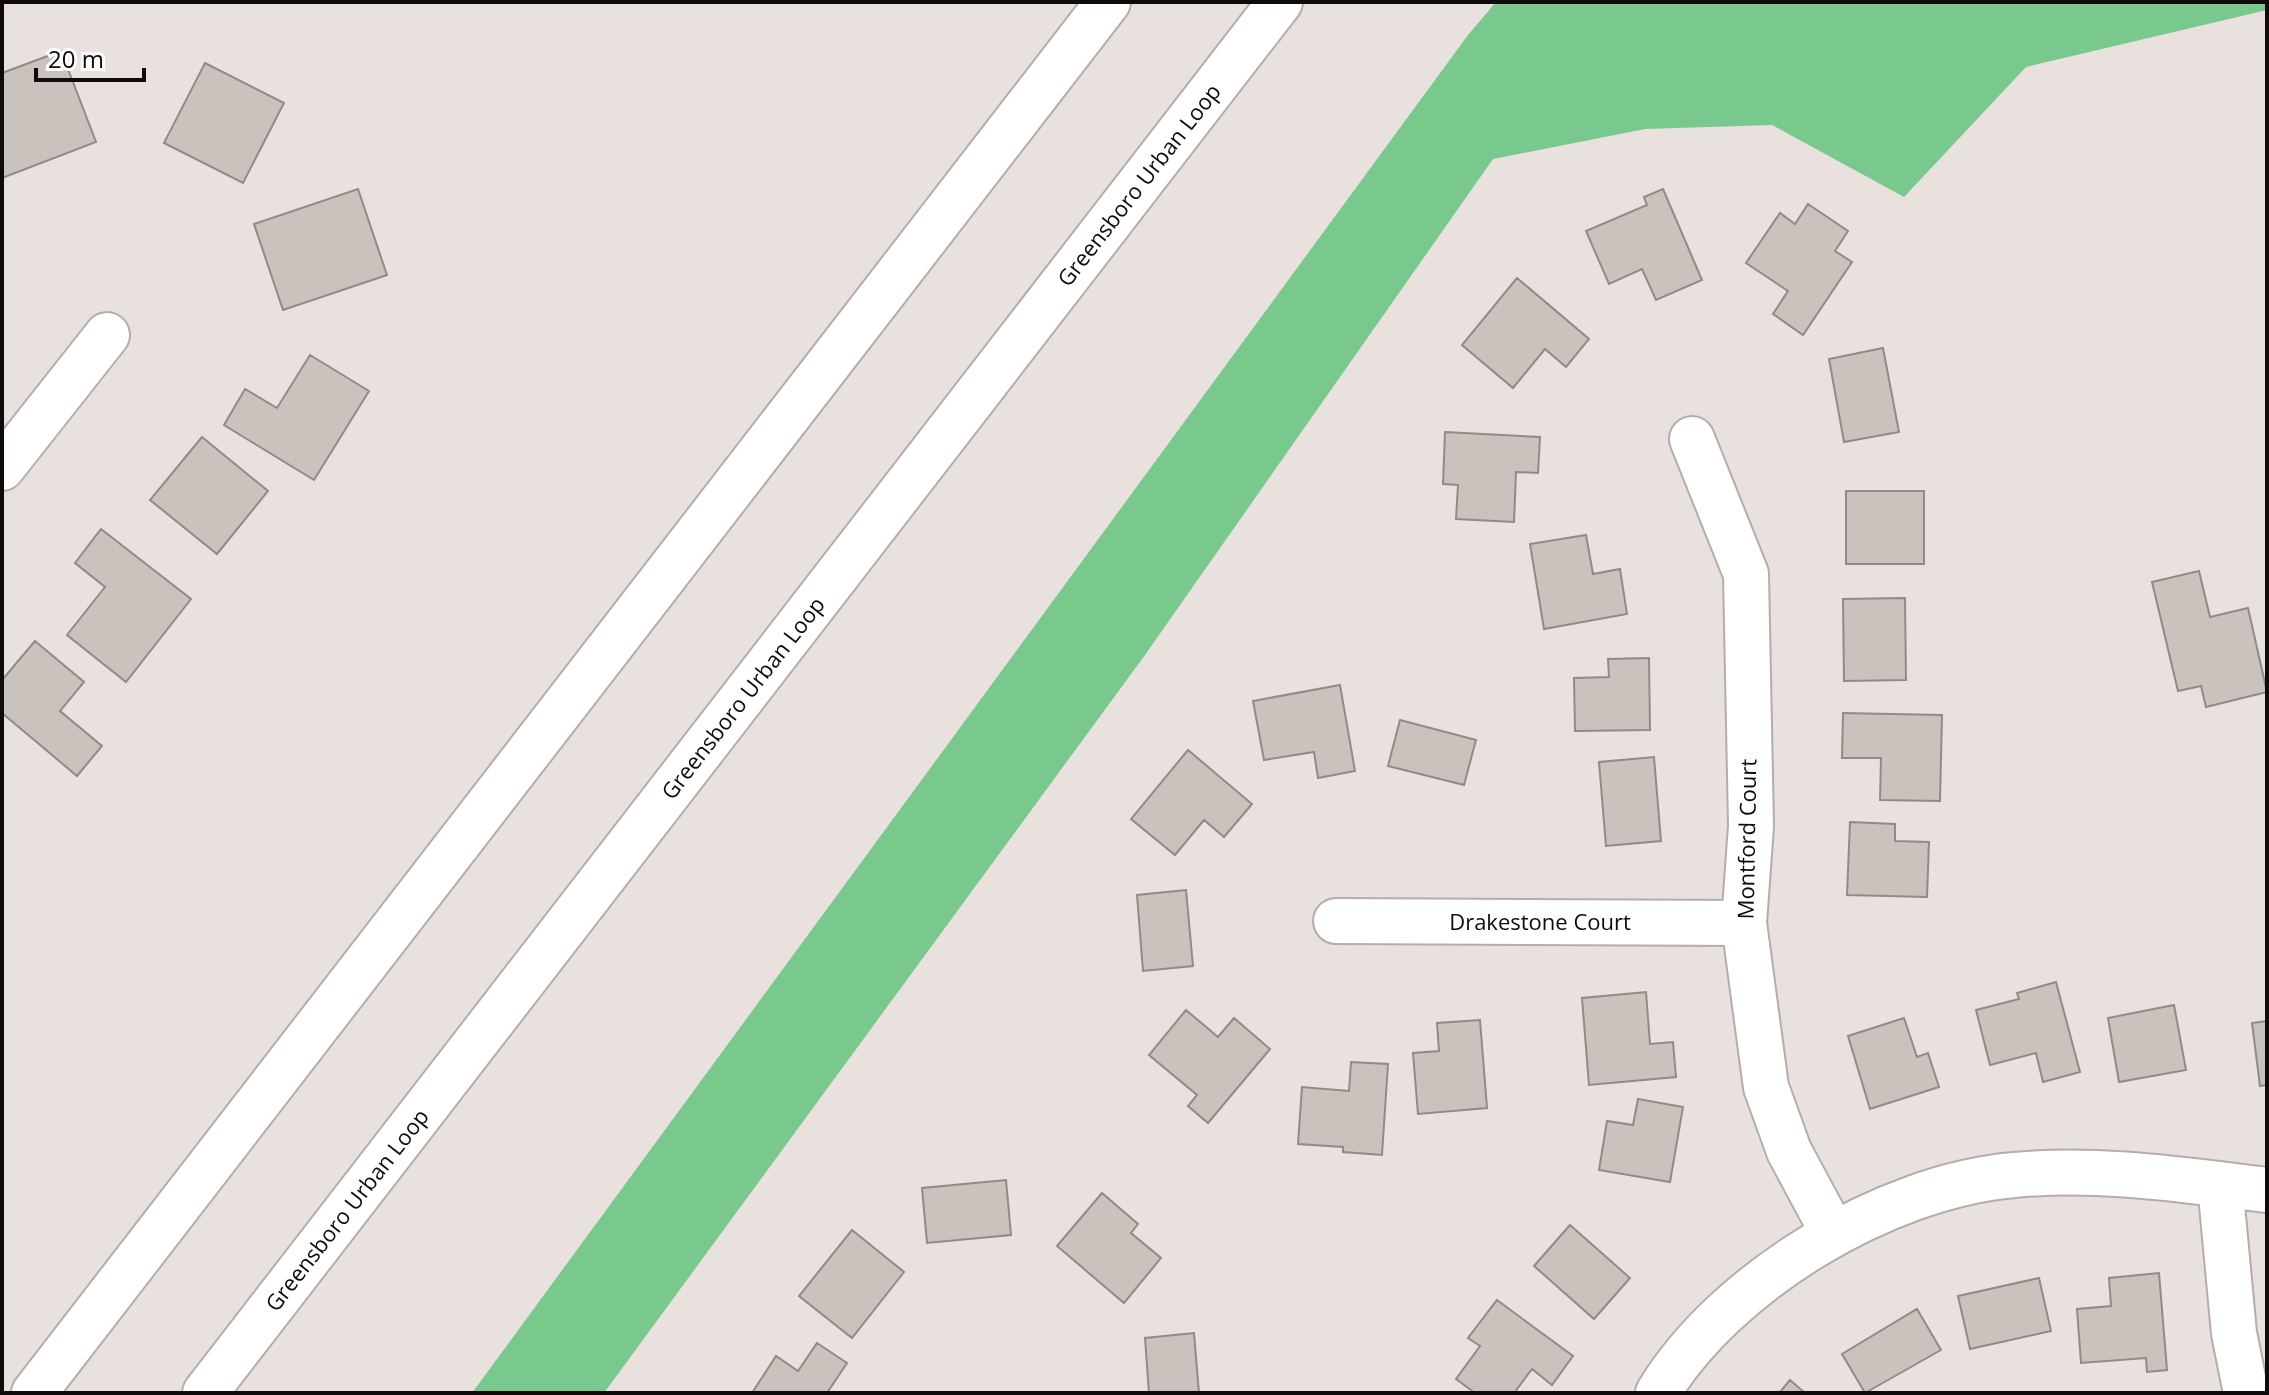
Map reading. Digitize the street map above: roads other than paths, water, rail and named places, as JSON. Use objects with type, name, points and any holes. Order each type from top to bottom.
[{"type":"main road","points":[[34,1393],[1108,2]]},
{"type":"main road","name":"Greensboro Urban Loop","points":[[205,1393],[1280,2]]},
{"type":"main road","points":[[2,468],[107,335]]},
{"type":"main road","name":"Montford Court","points":[[1692,439],[1746,574],[1751,826],[1744,923],[1766,1087],[1789,1151],[1833,1233]]},
{"type":"main road","name":"Drakestone Court","points":[[1336,921],[1744,923]]},
{"type":"main road","points":[[1658,1393],[1668,1375],[1716,1322],[1773,1272],[1833,1233],[1941,1190],[2011,1175],[2069,1172],[2128,1174],[2267,1190]]},
{"type":"main road","points":[[2220,1184],[2234,1333],[2246,1393]]}]
